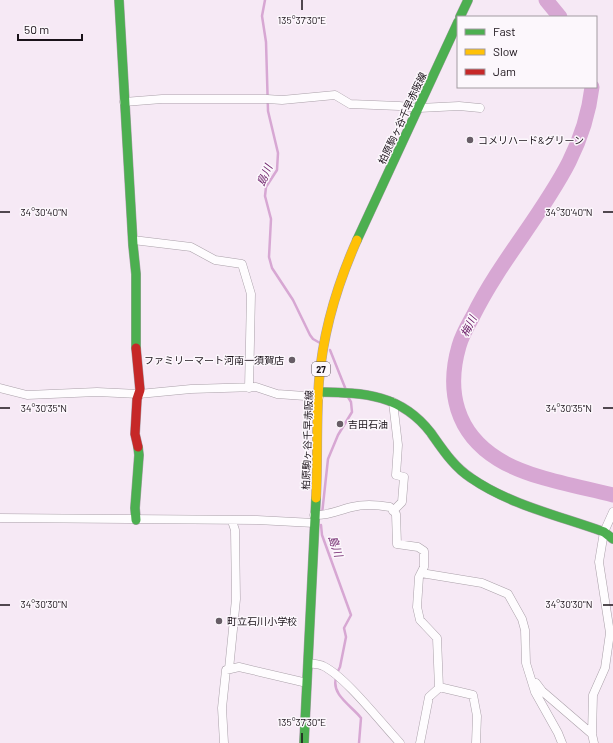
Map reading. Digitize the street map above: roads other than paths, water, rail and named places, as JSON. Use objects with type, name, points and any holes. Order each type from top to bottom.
[{"type":"street","points":[[119,0],[133,240],[136,259],[135,322],[139,394],[137,399],[135,434],[139,456],[136,520]]},
{"type":"street","points":[[460,16],[468,0]]},
{"type":"street","name":"柏原駒ヶ谷千早赤阪線","points":[[304,743],[319,394],[323,350],[327,329],[343,273],[457,24]]},
{"type":"street","points":[[124,102],[162,99],[282,100],[335,95],[350,104],[419,108],[458,106],[480,108]]},
{"type":"street","points":[[133,240],[191,247],[215,260],[242,264],[251,294],[249,388]]},
{"type":"street","points":[[0,388],[27,395],[97,392],[139,394],[191,389],[256,387],[277,394],[373,396],[393,402],[405,408],[417,417],[442,450],[470,478],[501,494],[604,532],[613,539]]},
{"type":"street","points":[[393,402],[398,445],[396,475],[404,477],[402,502],[393,511]]},
{"type":"street","points":[[0,518],[232,521],[314,519],[354,506],[380,505],[390,507],[396,514],[397,544],[418,547],[424,551],[424,567],[421,573],[417,607],[420,620],[437,638],[439,687],[429,697],[420,743]]},
{"type":"street","points":[[594,743],[592,734],[593,695],[605,668],[610,633],[599,562],[604,532],[613,512]]},
{"type":"street","points":[[224,743],[222,708],[226,670],[229,669],[236,599],[235,530],[232,521]]},
{"type":"street","points":[[421,573],[482,583],[508,594],[522,619],[525,630],[526,663],[530,676],[536,692],[562,743]]},
{"type":"street","points":[[308,663],[323,666],[332,672],[348,686],[400,743]]},
{"type":"street","points":[[229,669],[239,667],[307,682]]},
{"type":"street","points":[[530,676],[542,691],[592,734]]},
{"type":"street","points":[[439,687],[473,695],[477,716],[476,743]]},
{"type":"waterway","name":"島川","points":[[265,0],[262,16],[266,42],[268,111],[278,153],[277,170],[266,187],[265,196],[271,219],[269,257],[272,268],[293,300],[310,335],[313,339],[320,343]]},
{"type":"waterway","name":"梅川","points":[[546,0],[559,16]]},
{"type":"waterway","name":"梅川","points":[[592,88],[587,116],[581,135],[569,162],[546,201],[496,276],[467,327],[459,346],[455,363],[454,379],[458,410],[472,437],[484,449],[510,466],[538,476],[613,495]]},
{"type":"waterway","name":"島川","points":[[330,350],[346,390]]},
{"type":"waterway","name":"島川","points":[[322,514],[328,459],[338,435],[352,412],[351,402],[348,397]]},
{"type":"waterway","name":"島川","points":[[321,525],[322,535],[351,615],[344,628],[346,637],[340,667],[337,673]]},
{"type":"waterway","name":"島川","points":[[336,678],[335,684],[339,695],[361,718],[359,743]]},
{"type":"place","name":"コメリハード&グリーン","points":[[470,140]]},
{"type":"place","name":"ファミリーマート河南一須賀店","points":[[292,360]]},
{"type":"place","name":"吉田石油","points":[[340,424]]},
{"type":"place","name":"町立石川小学校","points":[[219,621]]}]
